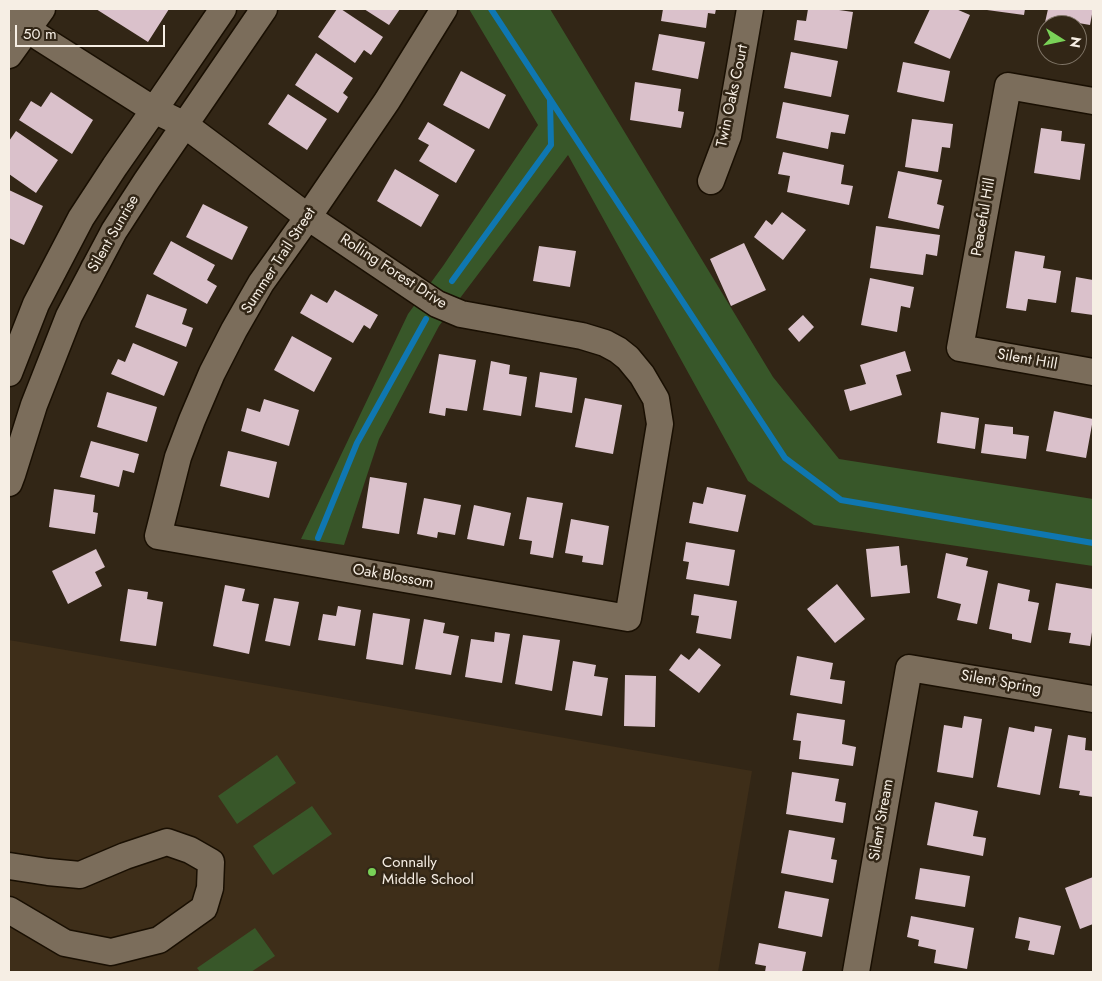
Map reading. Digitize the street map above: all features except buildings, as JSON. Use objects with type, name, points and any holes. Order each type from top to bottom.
[{"type":"street","points":[[9,373],[36,304],[81,218],[223,9]]},
{"type":"street","name":"Silent Sunrise","points":[[9,483],[34,406],[70,316],[114,231],[184,124],[264,9]]},
{"type":"street","name":"Summer Trail Street","points":[[158,536],[178,457],[212,373],[234,330],[261,283],[387,101],[444,9]]},
{"type":"street","name":"Twin Oaks Court","points":[[711,182],[728,136],[750,9]]},
{"type":"street","name":"Rolling Forest Drive","points":[[9,11],[35,19],[154,110],[184,124],[308,217],[437,304],[461,314],[582,336],[605,343],[628,358],[642,375],[656,400],[660,424],[628,618]]},
{"type":"street","points":[[9,55],[35,19]]},
{"type":"street","name":"Peaceful Hill","points":[[960,348],[1008,86],[1093,101]]},
{"type":"street","name":"Silent Hill","points":[[960,348],[1093,372]]},
{"type":"street","name":"Oak Blossom","points":[[158,536],[628,618]]},
{"type":"street","name":"Silent Spring","points":[[909,668],[1093,699]]},
{"type":"street","name":"Silent Stream","points":[[856,972],[909,668]]},
{"type":"street","points":[[9,866],[80,875],[125,856],[168,842],[190,850],[211,862],[210,888],[204,908],[159,940],[110,952],[65,943],[9,910]]},
{"type":"shaded area","name":"Connally Middle School","points":[[9,640],[752,771],[718,972],[9,972]]},
{"type":"green space","points":[[469,9],[550,9],[773,377],[839,459],[1093,499],[1093,566],[814,525],[748,481],[568,155],[439,326],[379,439],[344,545],[301,539],[408,314],[443,266],[538,125]]},
{"type":"green space","points":[[277,755],[296,783],[237,824],[218,796]]},
{"type":"green space","points":[[312,806],[332,834],[273,875],[253,846]]},
{"type":"green space","points":[[255,928],[275,956],[251,972],[200,972],[197,968]]},
{"type":"waterway","points":[[491,9],[785,458],[841,500],[1093,543]]},
{"type":"waterway","points":[[452,281],[551,145],[550,101]]},
{"type":"waterway","points":[[318,538],[357,443],[426,319]]},
{"type":"place","name":"Connally Middle School","points":[[372,872]]}]
